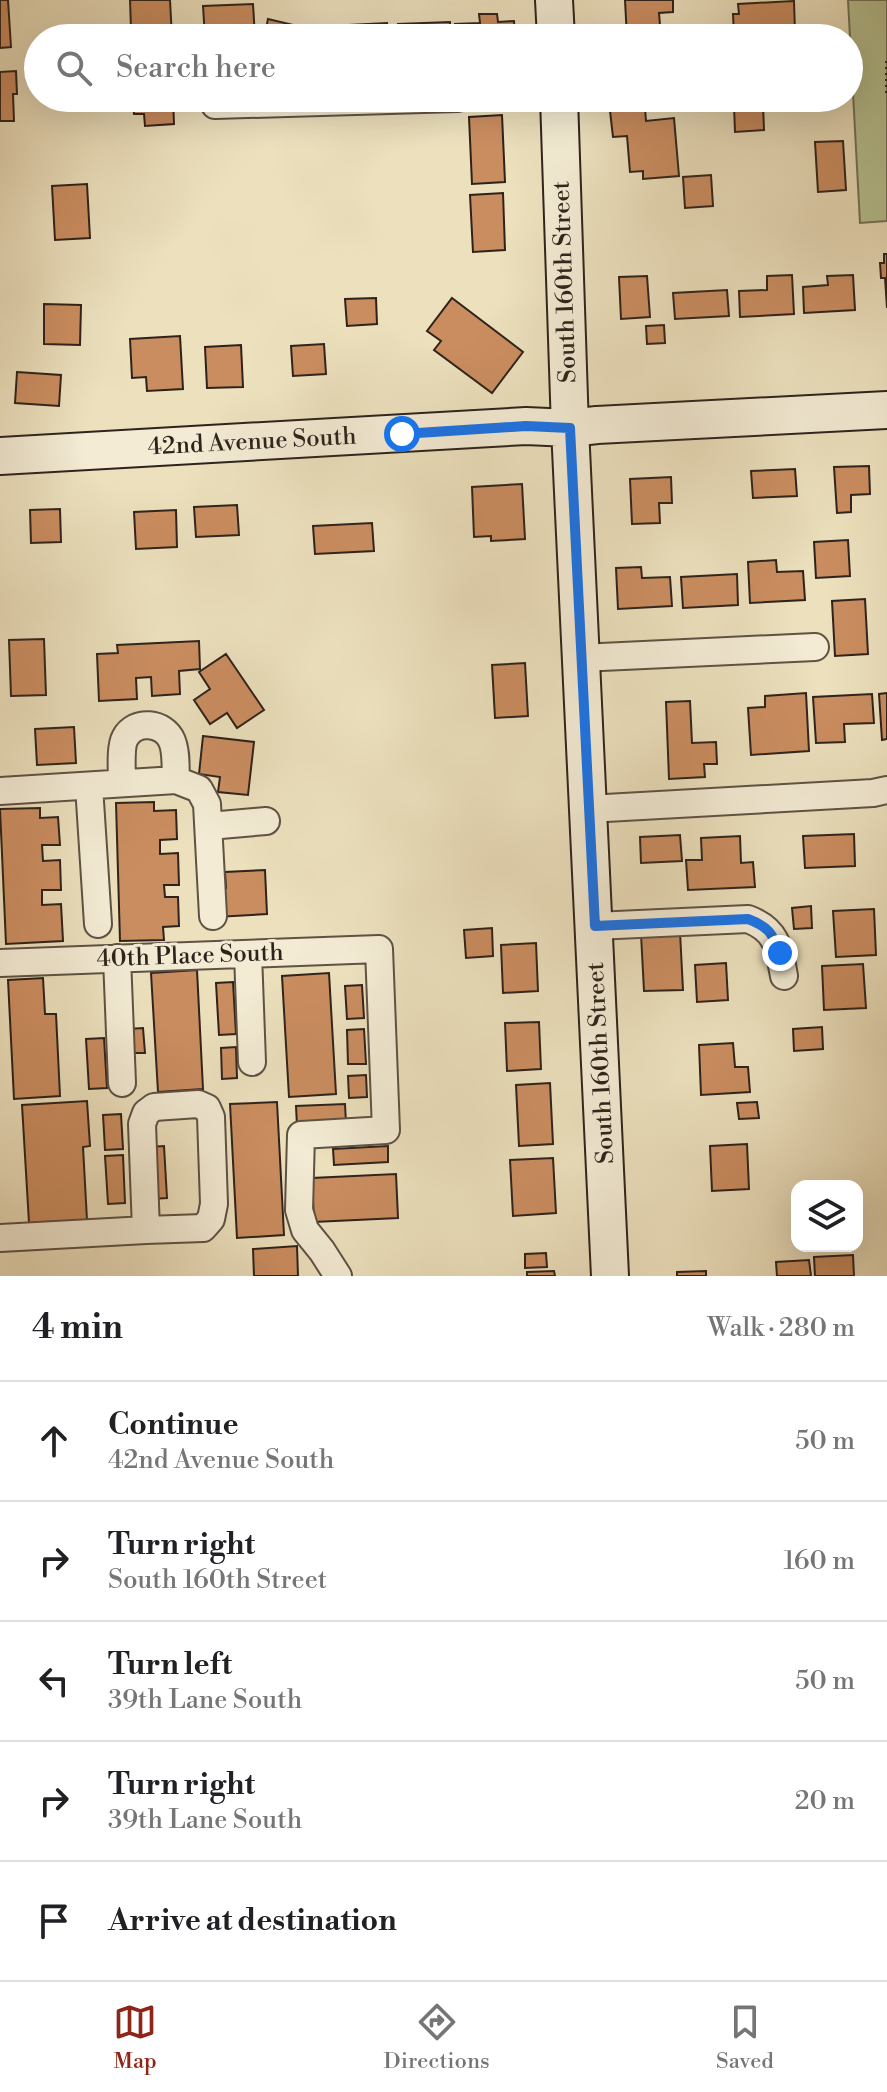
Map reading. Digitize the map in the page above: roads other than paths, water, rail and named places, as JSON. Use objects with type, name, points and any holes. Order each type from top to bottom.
[{"type":"street","points":[[554,0],[555,24]]},
{"type":"street","name":"South 160th Street","points":[[559,112],[570,428],[610,1276]]},
{"type":"street","name":"42nd Avenue South","points":[[0,456],[526,426],[570,428],[887,410]]},
{"type":"street","points":[[580,658],[815,647]]},
{"type":"street","points":[[122,783],[124,740],[133,729],[146,724],[159,727],[170,736],[187,784],[207,804],[213,916]]},
{"type":"street","points":[[0,791],[122,783],[187,784]]},
{"type":"street","points":[[89,786],[98,924]]},
{"type":"street","points":[[588,809],[887,790]]},
{"type":"street","points":[[209,826],[266,821]]},
{"type":"street","points":[[595,926],[748,919],[763,925],[773,936],[784,976]]},
{"type":"street","name":"40th Place South","points":[[0,963],[379,949],[386,1130],[301,1135],[299,1210],[305,1230],[338,1276]]},
{"type":"street","points":[[248,954],[252,1062]]},
{"type":"street","points":[[117,958],[122,1083]]},
{"type":"street","points":[[0,1238],[203,1228],[211,1219],[214,1204],[211,1117],[207,1108],[198,1104],[154,1107],[146,1113],[142,1124],[146,1230]]}]
